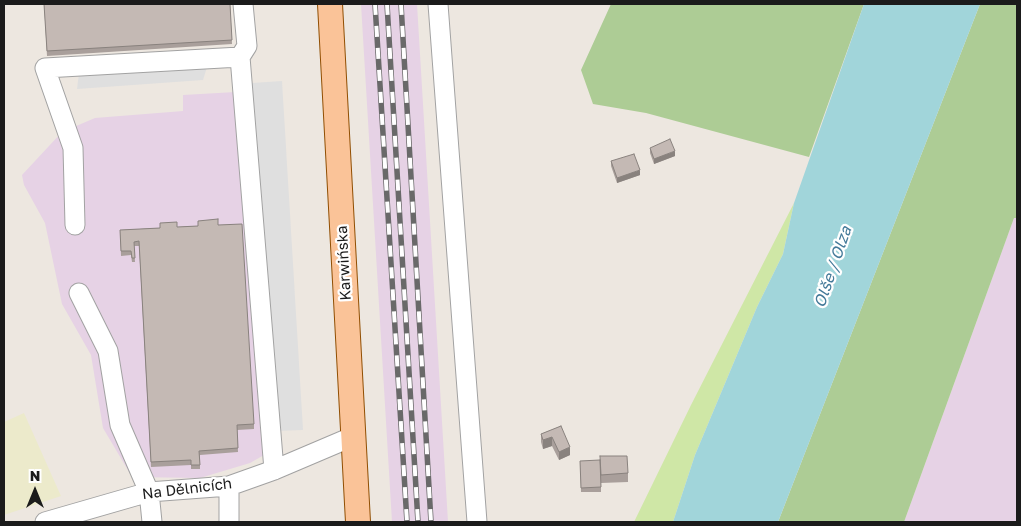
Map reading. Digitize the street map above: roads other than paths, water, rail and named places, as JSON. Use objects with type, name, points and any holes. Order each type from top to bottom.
[{"type":"main road","name":"Karwińska","points":[[330,4],[358,522]]},
{"type":"street","points":[[243,4],[247,46],[240,57],[274,470]]},
{"type":"street","points":[[438,4],[477,522]]},
{"type":"street","points":[[75,225],[73,148],[45,68],[240,57]]},
{"type":"street","points":[[79,293],[108,351],[120,425],[149,492],[152,522]]},
{"type":"street","name":"Na Dělnicích","points":[[45,522],[149,492],[229,486],[274,470],[354,436]]},
{"type":"street","points":[[229,486],[229,522]]},
{"type":"water","name":"Olše / Olza","points":[[864,4],[980,4],[778,522],[673,522],[695,455],[757,307],[783,254],[794,203]]},
{"type":"railway","points":[[375,4],[407,522]]},
{"type":"railway","points":[[387,4],[418,522]]},
{"type":"railway","points":[[401,4],[431,522]]}]
